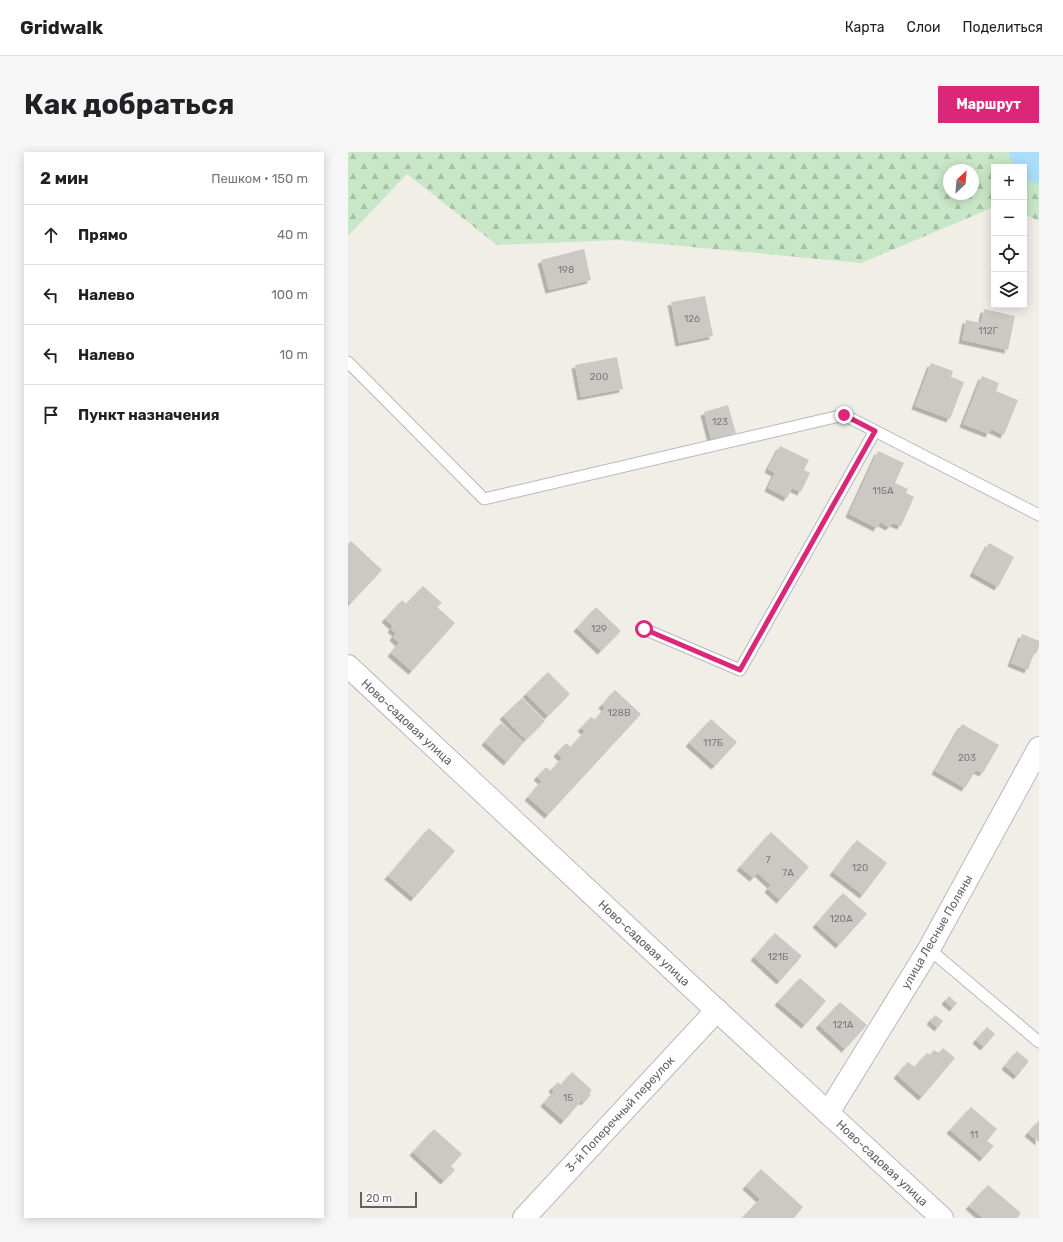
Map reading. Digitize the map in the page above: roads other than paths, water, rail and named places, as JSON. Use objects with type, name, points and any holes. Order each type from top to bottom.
[{"type":"street","name":"Ново-садовая улица","points":[[350,672],[942,1218]]},
{"type":"street","name":"улица Лесные Поляны","points":[[828,1113],[929,949],[1039,748]]},
{"type":"street","name":"3-й Поперечный переулок","points":[[524,1218],[717,1010]]},
{"type":"lane","points":[[348,362],[484,499],[844,415],[1039,515]]},
{"type":"lane","points":[[644,629],[740,670],[875,431]]},
{"type":"lane","points":[[929,949],[1039,1042]]},
{"type":"waterway","points":[[1026,152],[1039,167]]}]
